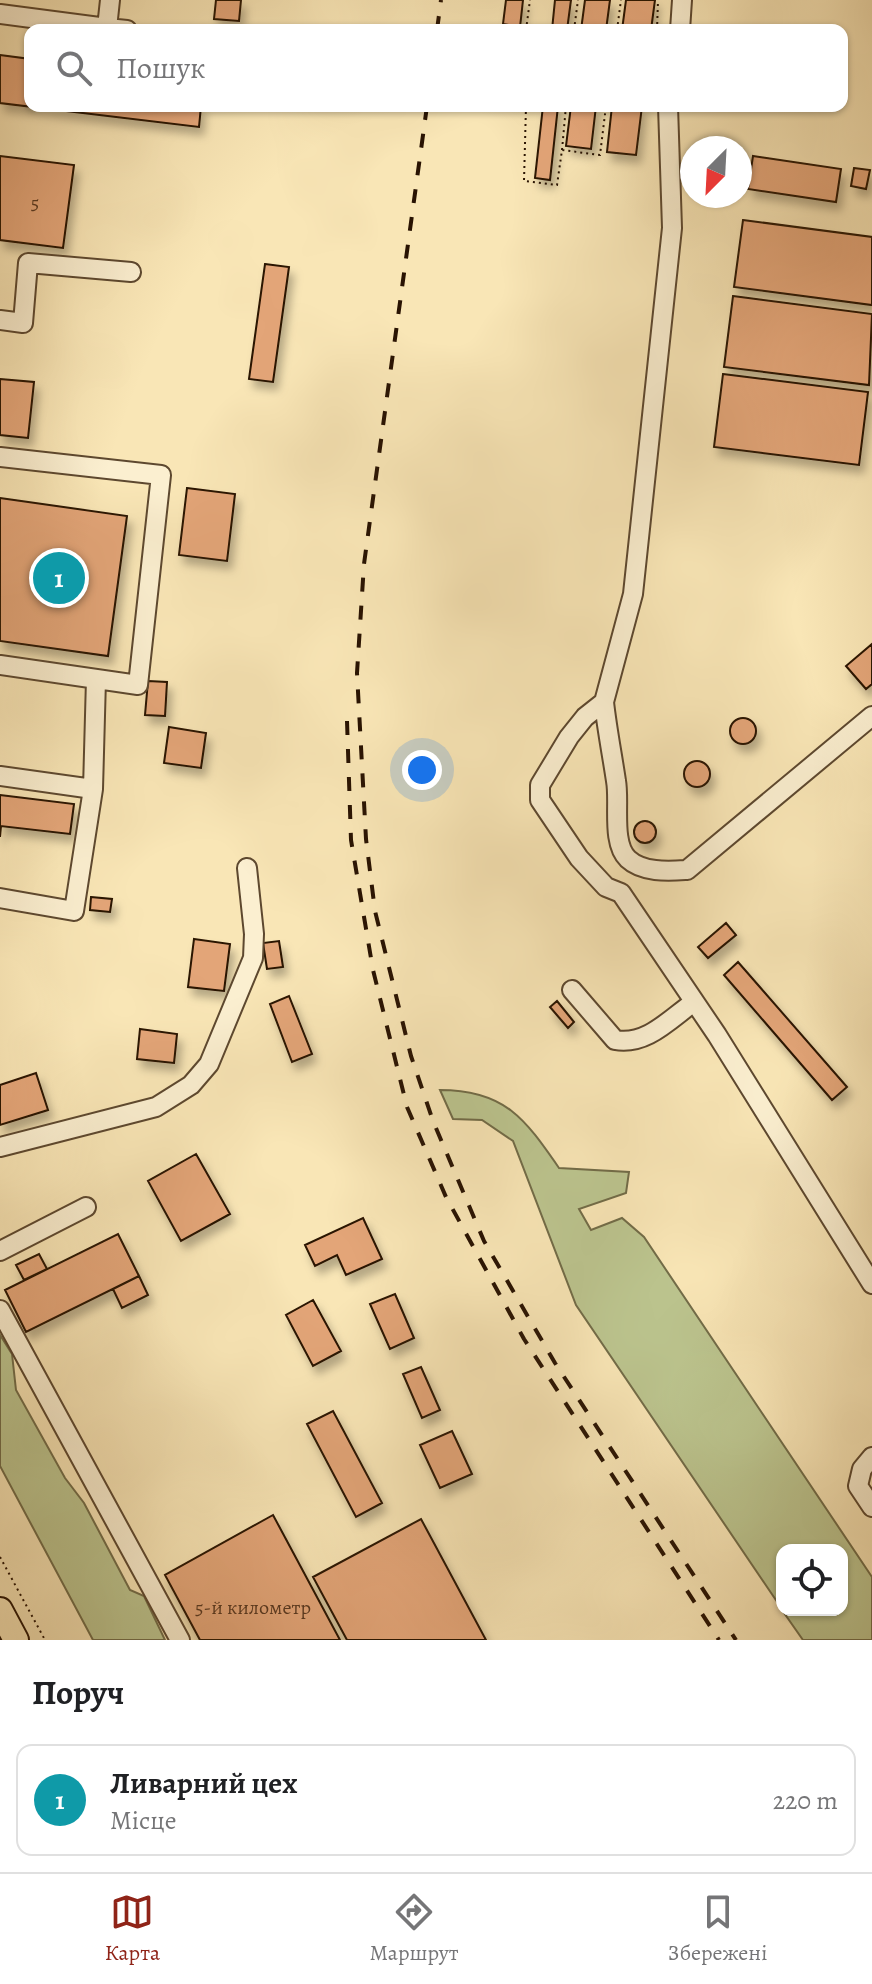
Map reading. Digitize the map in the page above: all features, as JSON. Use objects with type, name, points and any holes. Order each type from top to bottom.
[{"type":"main road","points":[[0,1610],[16,1640]]},
{"type":"lane","points":[[107,24],[110,0]]},
{"type":"lane","points":[[680,24],[682,0]]},
{"type":"lane","points":[[0,14],[76,24]]},
{"type":"lane","points":[[668,112],[672,228],[633,594],[604,702],[617,787],[620,845],[627,859],[649,869],[687,870],[872,716]]},
{"type":"lane","points":[[0,320],[23,323],[28,263],[131,272]]},
{"type":"lane","points":[[0,457],[161,475],[138,685],[0,665]]},
{"type":"lane","points":[[0,898],[74,911],[93,789],[96,679]]},
{"type":"lane","points":[[604,702],[585,717],[569,737],[540,785],[540,800],[579,858],[606,887],[621,893],[814,1187],[872,1284]]},
{"type":"lane","points":[[0,776],[93,789]]},
{"type":"lane","points":[[0,1147],[156,1107],[191,1085],[209,1064],[253,958],[254,934],[247,868]]},
{"type":"lane","points":[[572,990],[615,1040],[625,1042],[640,1040],[694,1002]]},
{"type":"lane","points":[[0,1251],[86,1207]]},
{"type":"lane","points":[[0,1310],[180,1640]]},
{"type":"lane","points":[[872,1457],[862,1469],[858,1486],[872,1507]]},
{"type":"path","points":[[527,24],[530,0]]},
{"type":"path","points":[[575,24],[578,0]]},
{"type":"path","points":[[618,24],[621,0]]},
{"type":"path","points":[[657,24],[658,0]]},
{"type":"path","points":[[526,112],[524,181],[557,185],[565,112]]},
{"type":"path","points":[[562,151],[600,155],[605,112]]},
{"type":"path","points":[[0,1557],[45,1640]]},
{"type":"green space","points":[[440,1090],[481,1095],[511,1111],[535,1135],[559,1168],[629,1172],[626,1193],[579,1209],[591,1230],[622,1218],[644,1237],[872,1577],[872,1640],[803,1640],[786,1616],[848,1616],[848,1544],[776,1544],[776,1600],[576,1305],[513,1141],[482,1120],[453,1119]]},
{"type":"green space","points":[[0,1335],[12,1354],[16,1390],[65,1478],[84,1503],[130,1590],[144,1596],[165,1640],[93,1640],[0,1466]]},
{"type":"building","points":[[216,0],[241,0],[239,21],[214,19]]},
{"type":"building","points":[[506,0],[523,0],[520,24],[503,24]]},
{"type":"building","points":[[555,0],[571,0],[568,24],[553,24]]},
{"type":"building","points":[[585,0],[610,0],[607,24],[582,24]]},
{"type":"building","points":[[626,0],[655,0],[652,24],[623,24]]},
{"type":"building","points":[[0,55],[24,58],[24,106],[0,103]]},
{"type":"building","points":[[75,112],[200,112],[199,127]]},
{"type":"building","points":[[542,112],[557,112],[550,180],[535,178]]},
{"type":"building","points":[[570,112],[595,112],[591,149],[566,146]]},
{"type":"building","points":[[611,112],[641,112],[636,155],[607,152]]},
{"type":"building","points":[[0,156],[74,165],[63,248],[0,240]]},
{"type":"building","points":[[753,156],[841,169],[836,202],[752,190]]},
{"type":"building","points":[[854,168],[870,170],[866,189],[851,186]]},
{"type":"building","points":[[743,220],[872,237],[872,305],[734,287]]},
{"type":"building","points":[[265,264],[289,267],[273,382],[249,379]]},
{"type":"building","points":[[733,296],[872,314],[869,385],[724,367]]},
{"type":"building","points":[[723,374],[868,392],[859,465],[714,447]]},
{"type":"building","points":[[0,379],[34,382],[28,438],[0,435]]},
{"type":"building","points":[[187,488],[235,494],[227,561],[179,555]]},
{"type":"building","points":[[0,498],[127,516],[108,656],[0,641]]},
{"type":"building","points":[[872,644],[872,684],[866,689],[846,666]]},
{"type":"building","points":[[148,681],[167,682],[165,716],[145,715]]},
{"type":"building","points":[[743,718],[752,722],[756,731],[752,740],[743,744],[734,740],[730,731],[734,722]]},
{"type":"building","points":[[169,727],[206,733],[201,768],[164,763]]},
{"type":"building","points":[[697,761],[706,765],[710,774],[706,783],[697,787],[688,783],[684,774],[688,765]]},
{"type":"building","points":[[0,795],[74,804],[70,834],[1,826],[0,837]]},
{"type":"building","points":[[645,821],[653,824],[656,832],[653,840],[645,843],[637,840],[634,832],[637,824]]},
{"type":"building","points":[[91,897],[112,899],[110,912],[90,910]]},
{"type":"building","points":[[726,923],[736,935],[708,958],[698,947]]},
{"type":"building","points":[[194,939],[230,944],[224,991],[188,987]]},
{"type":"building","points":[[279,941],[283,967],[267,969],[263,943]]},
{"type":"building","points":[[738,962],[847,1087],[832,1100],[724,975]]},
{"type":"building","points":[[289,996],[312,1054],[292,1062],[270,1004]]},
{"type":"building","points":[[557,1001],[574,1022],[568,1028],[550,1007]]},
{"type":"building","points":[[140,1029],[177,1034],[174,1063],[137,1059]]},
{"type":"building","points":[[36,1073],[48,1110],[0,1125],[0,1085]]},
{"type":"building","points":[[196,1154],[230,1214],[181,1241],[148,1181]]},
{"type":"building","points":[[363,1218],[382,1259],[346,1275],[337,1255],[315,1266],[305,1245]]},
{"type":"building","points":[[118,1234],[139,1276],[26,1332],[5,1290]]},
{"type":"building","points":[[39,1254],[47,1269],[24,1280],[16,1265]]},
{"type":"building","points":[[139,1276],[148,1295],[122,1308],[113,1289]]},
{"type":"building","points":[[395,1294],[414,1338],[390,1349],[370,1304]]},
{"type":"building","points":[[313,1300],[341,1351],[313,1366],[286,1315]]},
{"type":"building","points":[[421,1367],[440,1410],[422,1418],[403,1374]]},
{"type":"building","points":[[333,1411],[382,1503],[356,1517],[307,1424]]},
{"type":"building","points":[[452,1431],[472,1474],[440,1488],[420,1445]]},
{"type":"building","points":[[273,1515],[340,1640],[200,1640],[165,1575]]},
{"type":"building","points":[[421,1519],[486,1640],[347,1640],[313,1577]]},
{"type":"railway","points":[[438,24],[441,0]]},
{"type":"railway","points":[[426,112],[364,564],[357,673],[366,839],[375,911],[411,1056],[433,1121],[484,1241],[555,1363],[736,1640]]},
{"type":"railway","points":[[347,721],[351,840],[373,970],[407,1107],[446,1197],[524,1339],[719,1640]]},
{"type":"place","name":"Ливарний цех","points":[[59,578]]}]
